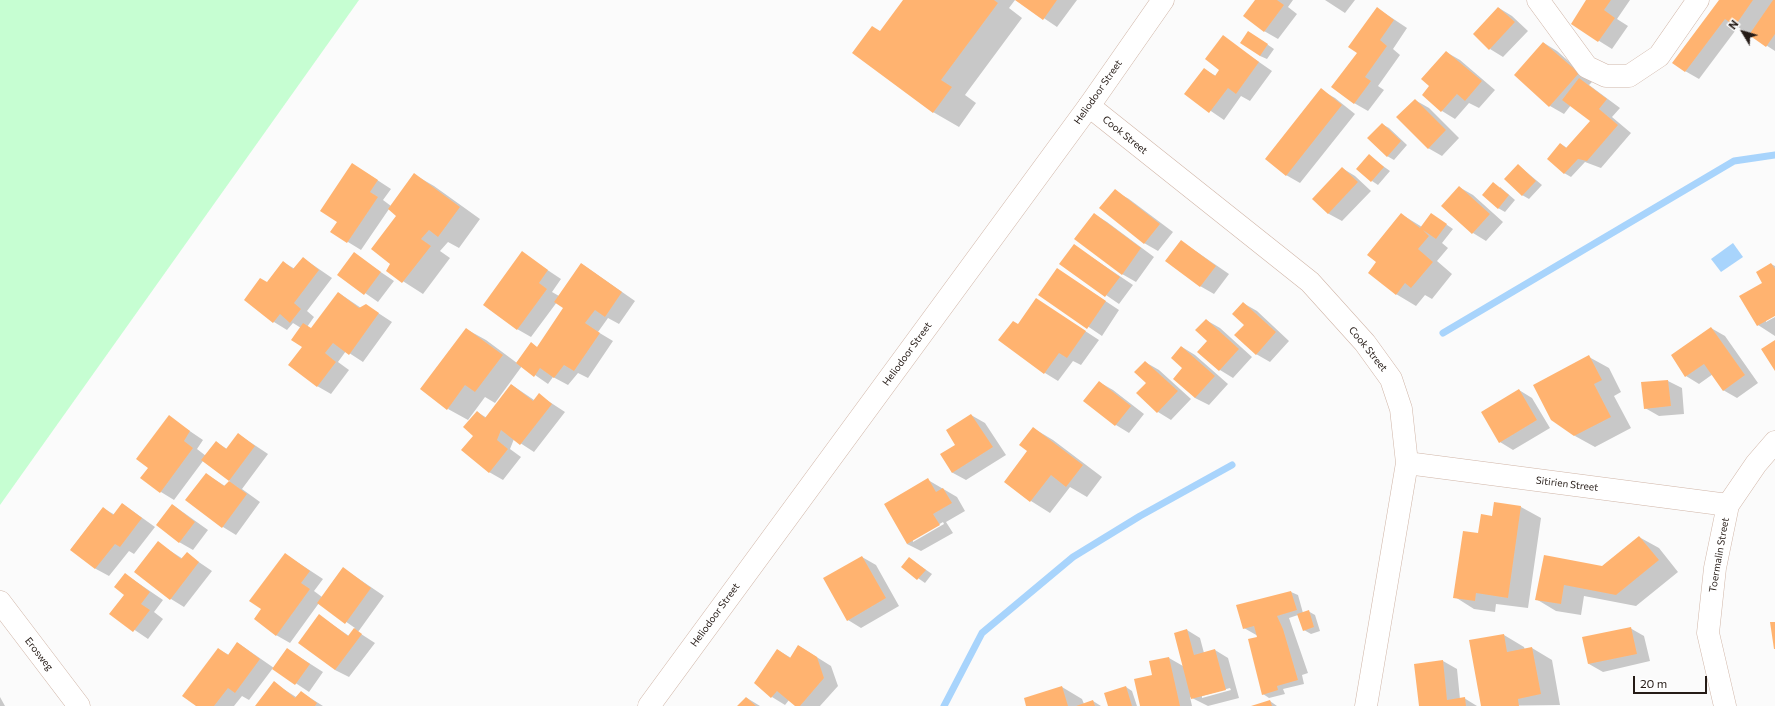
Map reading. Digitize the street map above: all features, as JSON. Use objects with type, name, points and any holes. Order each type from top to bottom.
[{"type":"street","name":"Heliodoor Street","points":[[649,706],[1089,106],[1163,0]]},
{"type":"street","points":[[1538,0],[1587,66],[1606,76],[1629,76],[1659,56],[1698,0]]},
{"type":"street","name":"Cook Street","points":[[1089,106],[1310,282],[1365,343],[1391,378],[1401,409],[1407,463],[1366,706]]},
{"type":"street","name":"Toermalin Street","points":[[1725,706],[1708,633],[1715,568],[1728,505],[1756,464],[1775,442]]},
{"type":"street","name":"Sitirien Street","points":[[1407,463],[1728,505]]},
{"type":"street","name":"Erosweg","points":[[0,602],[79,706]]},
{"type":"green space","points":[[0,0],[359,0],[0,505]]},
{"type":"water","points":[[1733,243],[1743,257],[1721,272],[1711,259]]},
{"type":"building","points":[[903,0],[994,0],[998,3],[941,80],[952,87],[933,113],[852,53],[872,26],[880,31]]},
{"type":"building","points":[[1015,0],[1057,0],[1043,20]]},
{"type":"building","points":[[1255,0],[1277,0],[1284,5],[1264,32],[1243,16]]},
{"type":"building","points":[[1586,0],[1611,0],[1604,10],[1615,18],[1598,42],[1571,24]]},
{"type":"building","points":[[1719,0],[1753,0],[1735,26],[1725,19],[1685,72],[1672,63]]},
{"type":"building","points":[[1773,0],[1775,0],[1775,34],[1766,47],[1749,35]]},
{"type":"building","points":[[1377,7],[1394,20],[1380,40],[1387,46],[1365,77],[1371,81],[1354,104],[1331,87],[1357,53],[1348,47]]},
{"type":"building","points":[[1498,7],[1515,22],[1489,50],[1473,34]]},
{"type":"building","points":[[1248,31],[1268,44],[1260,56],[1240,43]]},
{"type":"building","points":[[1223,35],[1259,62],[1236,94],[1228,88],[1209,113],[1184,94],[1204,68],[1215,76],[1219,70],[1205,59]]},
{"type":"building","points":[[1543,42],[1579,73],[1549,107],[1514,75]]},
{"type":"building","points":[[1446,51],[1482,81],[1465,101],[1457,94],[1441,112],[1422,95],[1429,86],[1421,79]]},
{"type":"building","points":[[1579,78],[1607,99],[1599,109],[1618,125],[1587,161],[1578,159],[1564,174],[1547,159],[1560,143],[1566,148],[1590,121],[1562,100]]},
{"type":"building","points":[[1321,88],[1342,105],[1286,176],[1265,159]]},
{"type":"building","points":[[1415,99],[1446,130],[1428,149],[1396,117]]},
{"type":"building","points":[[1382,123],[1401,141],[1387,157],[1367,138]]},
{"type":"building","points":[[1369,154],[1384,167],[1371,182],[1356,169]]},
{"type":"building","points":[[352,163],[378,180],[370,192],[378,197],[347,243],[330,232],[337,222],[320,211]]},
{"type":"building","points":[[1518,164],[1536,181],[1522,196],[1504,179]]},
{"type":"building","points":[[1342,167],[1358,182],[1328,214],[1312,199]]},
{"type":"building","points":[[414,173],[460,207],[438,237],[429,230],[421,239],[431,246],[402,283],[386,271],[390,264],[371,249],[396,216],[388,209]]},
{"type":"building","points":[[1493,182],[1509,195],[1498,209],[1482,195]]},
{"type":"building","points":[[1459,186],[1490,214],[1472,234],[1441,206]]},
{"type":"building","points":[[1115,189],[1160,224],[1144,244],[1099,208]]},
{"type":"building","points":[[1094,213],[1141,248],[1122,275],[1074,239]]},
{"type":"building","points":[[1401,213],[1420,228],[1431,213],[1447,224],[1436,239],[1423,230],[1429,236],[1418,249],[1433,262],[1411,288],[1405,283],[1396,295],[1368,273],[1376,262],[1367,255]]},
{"type":"building","points":[[1181,240],[1216,266],[1200,287],[1165,261]]},
{"type":"building","points":[[1074,244],[1120,277],[1105,297],[1059,264]]},
{"type":"building","points":[[522,251],[548,270],[539,283],[547,289],[517,330],[483,305]]},
{"type":"building","points":[[354,252],[381,272],[364,295],[337,275]]},
{"type":"building","points":[[303,257],[319,270],[294,303],[301,309],[290,323],[280,314],[273,323],[244,300],[260,278],[267,282],[283,261],[293,269]]},
{"type":"building","points":[[581,263],[622,292],[605,317],[595,310],[585,323],[600,333],[574,371],[564,365],[554,378],[540,368],[534,377],[516,363],[531,342],[537,347],[563,308],[554,302]]},
{"type":"building","points":[[1771,263],[1775,269],[1775,316],[1757,326],[1739,296],[1762,283],[1756,272]]},
{"type":"building","points":[[1057,268],[1106,301],[1087,329],[1038,295]]},
{"type":"building","points":[[338,292],[359,308],[366,304],[379,313],[349,355],[333,343],[325,353],[336,362],[317,387],[288,365],[302,347],[291,340],[303,323],[311,328]]},
{"type":"building","points":[[1036,298],[1086,331],[1067,358],[1059,353],[1044,374],[998,340],[1013,321],[1018,324]]},
{"type":"building","points":[[1243,302],[1276,332],[1256,355],[1234,335],[1244,325],[1232,314]]},
{"type":"building","points":[[1206,319],[1239,349],[1219,371],[1197,352],[1207,341],[1195,330]]},
{"type":"building","points":[[1711,327],[1745,375],[1723,391],[1704,364],[1685,377],[1671,355]]},
{"type":"building","points":[[466,328],[503,355],[475,392],[465,385],[447,410],[420,389]]},
{"type":"building","points":[[1775,340],[1775,371],[1761,349]]},
{"type":"building","points":[[1181,346],[1215,376],[1195,398],[1173,379],[1182,368],[1171,358]]},
{"type":"building","points":[[1589,355],[1602,380],[1594,384],[1611,417],[1574,436],[1551,420],[1533,385]]},
{"type":"building","points":[[1145,361],[1178,391],[1157,413],[1136,393],[1146,383],[1134,372]]},
{"type":"building","points":[[1668,380],[1671,406],[1644,409],[1641,382]]},
{"type":"building","points":[[1099,381],[1131,406],[1115,426],[1083,401]]},
{"type":"building","points":[[511,384],[533,401],[539,393],[552,404],[520,445],[501,430],[497,440],[508,449],[489,473],[461,450],[473,436],[463,427],[477,411],[485,418]]},
{"type":"building","points":[[1519,389],[1537,420],[1499,443],[1481,412]]},
{"type":"building","points":[[971,414],[993,447],[952,473],[940,454],[955,445],[946,430]]},
{"type":"building","points":[[169,415],[190,431],[184,441],[193,448],[160,493],[140,478],[148,468],[136,459]]},
{"type":"building","points":[[1033,427],[1083,465],[1066,487],[1051,475],[1030,502],[1004,482],[1027,451],[1019,445]]},
{"type":"building","points":[[238,433],[255,446],[229,481],[201,460],[216,441],[226,449]]},
{"type":"building","points":[[206,473],[224,486],[229,481],[247,494],[222,528],[185,500]]},
{"type":"building","points":[[928,478],[936,492],[943,488],[952,503],[933,514],[940,525],[907,544],[884,504]]},
{"type":"building","points":[[1494,502],[1521,506],[1508,598],[1476,593],[1475,601],[1453,598],[1463,531],[1478,533],[1481,514],[1492,516]]},
{"type":"building","points":[[122,503],[142,518],[120,547],[115,544],[95,569],[70,550],[103,507],[113,515]]},
{"type":"building","points":[[172,504],[195,522],[179,543],[156,525]]},
{"type":"building","points":[[1639,536],[1659,560],[1616,595],[1564,585],[1561,604],[1535,600],[1544,555],[1602,566]]},
{"type":"building","points":[[158,541],[181,559],[187,552],[199,562],[170,600],[134,572]]},
{"type":"building","points":[[285,553],[310,571],[301,583],[310,589],[276,636],[254,619],[261,609],[249,601]]},
{"type":"building","points":[[862,556],[886,598],[847,621],[823,578]]},
{"type":"building","points":[[909,557],[926,570],[917,580],[901,567]]},
{"type":"building","points":[[343,567],[371,588],[345,624],[317,603]]},
{"type":"building","points":[[125,573],[150,592],[141,604],[150,610],[133,632],[109,614],[124,595],[114,587]]},
{"type":"building","points":[[1291,591],[1297,610],[1277,616],[1283,629],[1298,680],[1277,686],[1278,690],[1262,695],[1248,639],[1257,637],[1254,626],[1243,629],[1236,605]]},
{"type":"building","points":[[1309,610],[1314,627],[1303,631],[1297,614]]},
{"type":"building","points":[[319,614],[348,636],[354,628],[362,634],[335,670],[298,643]]},
{"type":"building","points":[[1770,622],[1775,622],[1775,649],[1774,649]]},
{"type":"building","points":[[1631,627],[1637,654],[1588,664],[1582,637]]},
{"type":"building","points":[[1187,629],[1194,655],[1215,649],[1226,690],[1191,699],[1174,633]]},
{"type":"building","points":[[1504,634],[1507,652],[1532,647],[1541,694],[1518,699],[1519,706],[1481,706],[1469,640]]},
{"type":"building","points":[[237,642],[260,659],[235,693],[228,688],[214,706],[196,706],[182,696],[218,648],[228,655]]},
{"type":"building","points":[[798,645],[817,657],[824,678],[800,706],[795,706],[777,691],[771,698],[754,683],[777,649],[790,658]]},
{"type":"building","points":[[287,648],[310,664],[295,685],[272,669]]},
{"type":"building","points":[[1169,657],[1180,706],[1140,706],[1134,679],[1152,675],[1149,661]]},
{"type":"building","points":[[1443,660],[1447,700],[1465,697],[1466,706],[1419,706],[1414,664]]},
{"type":"building","points":[[274,681],[295,698],[301,691],[317,703],[315,706],[255,706]]},
{"type":"building","points":[[1062,686],[1068,706],[1026,706],[1024,698]]},
{"type":"building","points":[[1126,686],[1132,706],[1108,706],[1104,693]]},
{"type":"building","points":[[746,697],[756,706],[737,706]]},
{"type":"building","points":[[1093,700],[1095,706],[1076,706]]},
{"type":"building","points":[[1270,700],[1272,706],[1251,706]]},
{"type":"waterway","points":[[1443,333],[1734,161],[1775,155]]},
{"type":"waterway","points":[[944,706],[982,633],[1073,557],[1140,516],[1232,465]]}]
